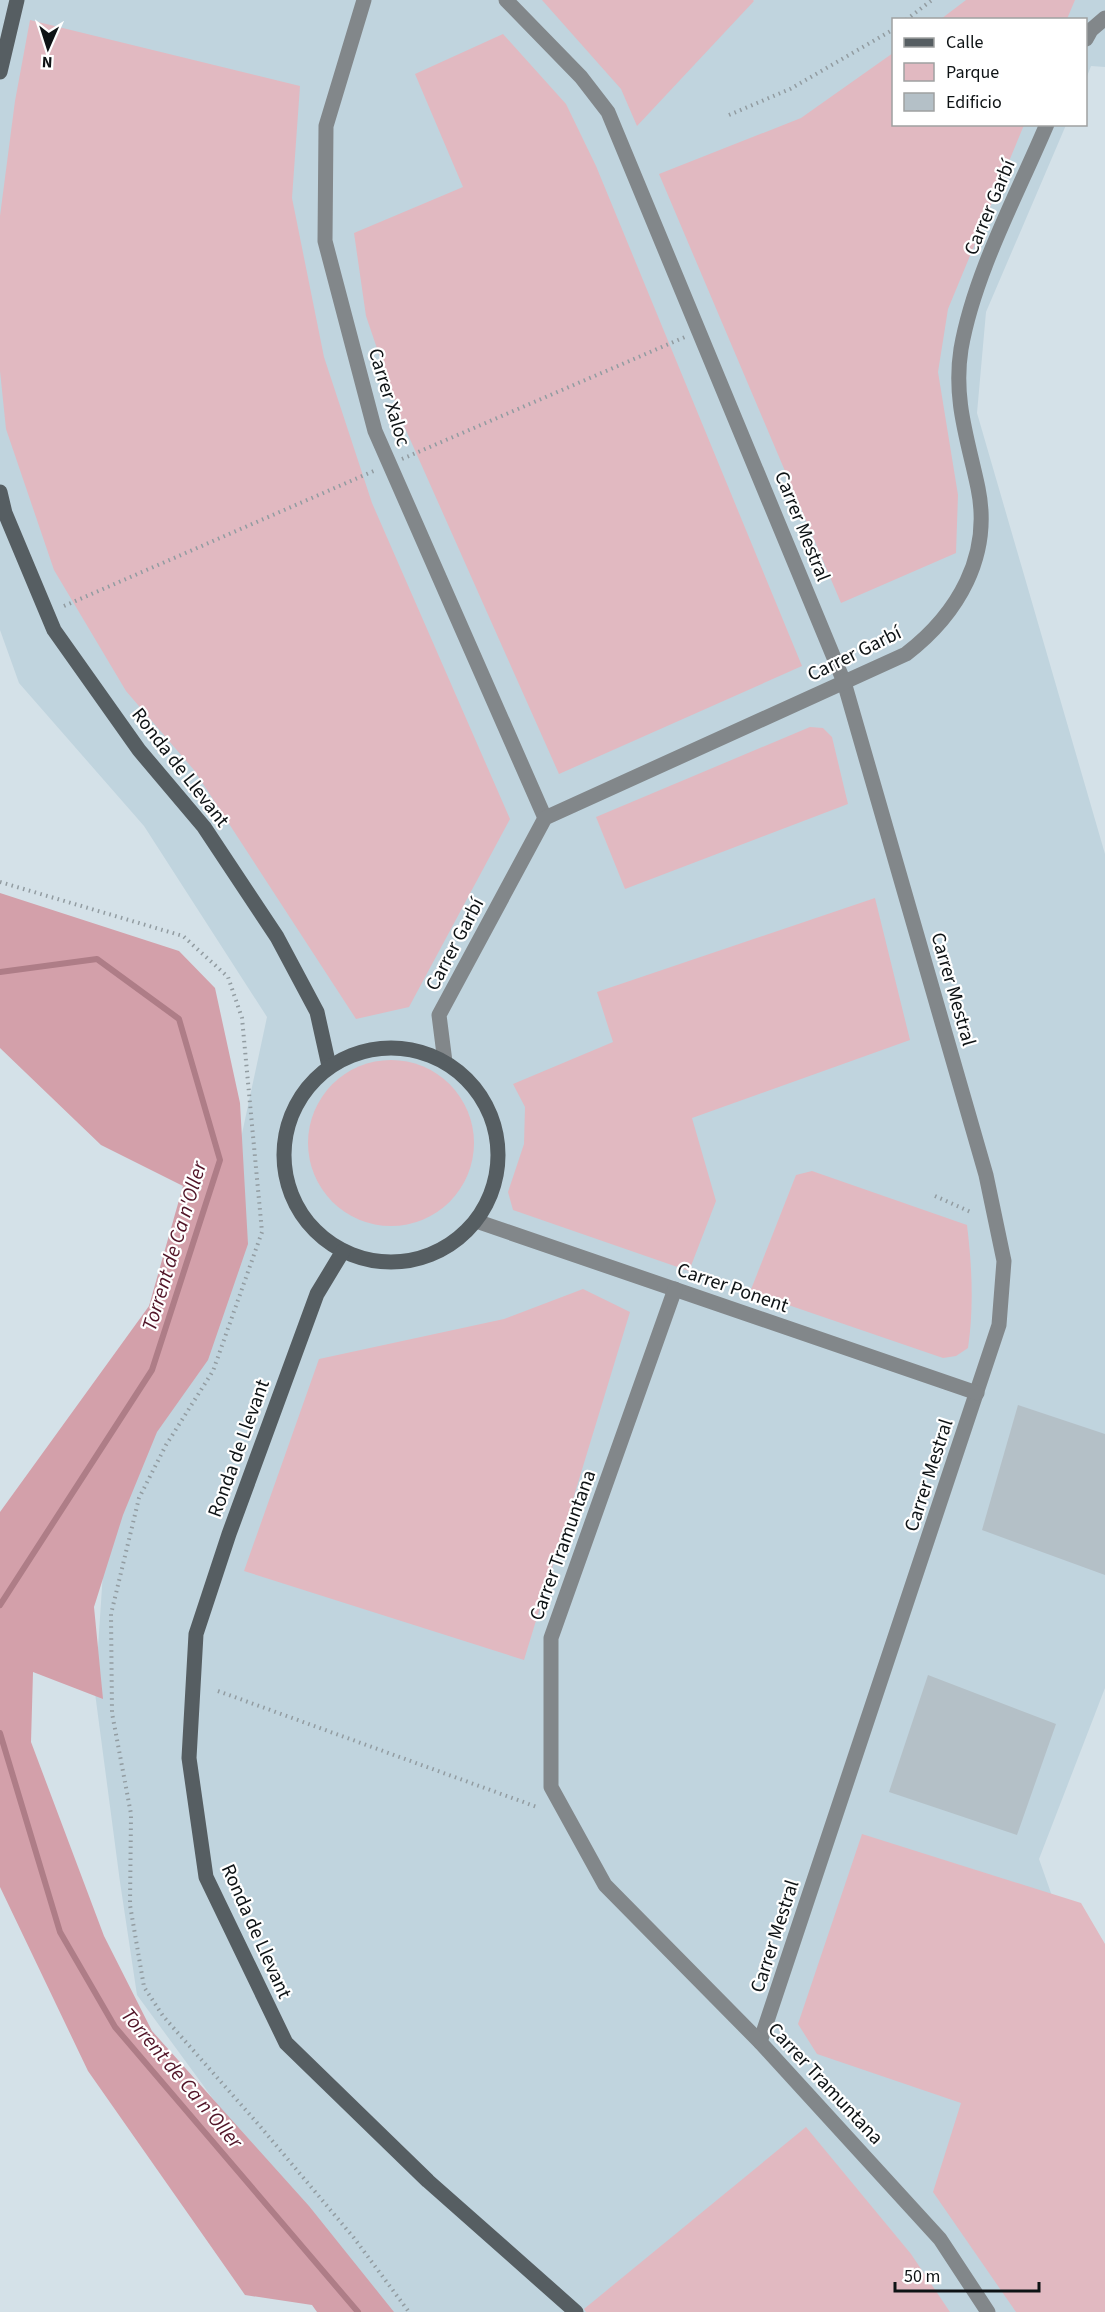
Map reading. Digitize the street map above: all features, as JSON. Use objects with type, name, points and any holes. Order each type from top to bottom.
[{"type":"main road","points":[[0,72],[18,0]]},
{"type":"main road","name":"Ronda de Llevant","points":[[0,492],[5,513],[54,630],[139,750],[204,827],[277,938],[317,1012],[329,1066]]},
{"type":"main road","points":[[409,1049],[445,1062],[461,1074],[485,1102],[495,1128],[498,1165],[493,1188],[476,1221],[449,1245],[414,1259],[380,1262],[344,1251],[326,1240],[300,1213],[285,1175],[284,1137],[306,1087],[329,1066],[364,1050],[409,1049]]},
{"type":"main road","name":"Ronda de Llevant","points":[[344,1251],[317,1294],[229,1534],[196,1634],[189,1758],[206,1877],[286,2043],[428,2181],[576,2312]]},
{"type":"street","name":"Carrer Xaloc","points":[[364,0],[326,126],[325,241],[375,431],[545,818]]},
{"type":"street","name":"Carrer Mestral","points":[[506,0],[581,77],[608,112],[844,682],[982,1163],[1004,1261],[999,1325],[760,2042]]},
{"type":"street","points":[[1087,37],[1091,30],[1105,18]]},
{"type":"street","name":"Carrer Garbí","points":[[445,1062],[440,1015],[545,818],[906,654],[928,638],[958,600],[978,549],[980,506],[960,409],[961,352],[972,301],[1046,126]]},
{"type":"street","name":"Carrer Ponent","points":[[476,1221],[977,1393]]},
{"type":"street","name":"Carrer Tramuntana","points":[[675,1289],[551,1638],[551,1787],[606,1885],[760,2042],[940,2239],[988,2312]]},
{"type":"path","points":[[909,18],[932,0]]},
{"type":"path","points":[[729,115],[790,89],[892,29]]},
{"type":"path","points":[[0,882],[183,936],[228,977],[242,1018],[255,1135],[262,1232],[213,1371],[166,1445],[140,1498],[111,1614],[112,1713],[131,1814],[130,1905],[144,1986],[162,2016],[259,2125],[354,2238],[409,2312]]},
{"type":"path","points":[[935,1196],[973,1213]]},
{"type":"path","points":[[218,1692],[537,1807]]},
{"type":"shaded area","points":[[0,0],[1105,0],[1105,67],[1091,66],[1087,76],[1087,18],[892,18],[892,126],[1066,126],[986,312],[977,413],[1105,854],[1105,1688],[1039,1859],[1058,1913],[1105,2312],[379,2312],[290,2204],[137,1995],[95,1693],[104,1557],[234,1171],[267,1017],[144,826],[19,683],[0,630]]},
{"type":"shaded area","points":[[0,893],[179,951],[215,988],[240,1103],[248,1244],[208,1360],[157,1432],[123,1515],[94,1607],[103,1699],[33,1672],[31,1742],[104,1936],[152,2031],[309,2206],[394,2312],[317,2312],[312,2305],[245,2295],[88,2071],[0,1887],[0,1512],[149,1306],[183,1186],[101,1145],[0,1048]]},
{"type":"green space","points":[[542,0],[754,1],[637,126],[621,89]]},
{"type":"green space","points":[[966,0],[1075,0],[1067,18],[942,18]]},
{"type":"green space","points":[[30,20],[300,86],[292,198],[324,357],[372,503],[510,819],[409,1007],[356,1019],[194,770],[126,691],[54,570],[6,429],[0,371],[0,216],[15,101]]},
{"type":"green space","points":[[503,34],[566,104],[596,166],[802,666],[559,774],[401,419],[366,316],[354,233],[463,187],[415,74]]},
{"type":"green space","points":[[892,54],[892,126],[1024,126],[948,309],[938,372],[958,495],[956,553],[841,603],[659,174],[801,118]]},
{"type":"green space","points":[[810,727],[823,728],[832,737],[848,804],[625,889],[596,817]]},
{"type":"green space","points":[[875,898],[910,1040],[692,1118],[716,1201],[689,1271],[513,1210],[508,1192],[524,1144],[525,1107],[513,1084],[613,1042],[597,992]]},
{"type":"green space","points":[[391,1060],[407,1061],[423,1066],[450,1084],[468,1111],[473,1127],[473,1159],[468,1175],[450,1202],[423,1220],[407,1225],[391,1226],[375,1225],[359,1220],[332,1202],[314,1175],[309,1159],[308,1143],[309,1127],[314,1111],[332,1084],[359,1066],[375,1061]]},
{"type":"green space","points":[[812,1171],[967,1225],[972,1286],[968,1348],[956,1356],[943,1358],[750,1292],[796,1175]]},
{"type":"green space","points":[[583,1289],[630,1312],[524,1660],[244,1571],[319,1359],[504,1319]]},
{"type":"green space","points":[[862,1834],[1081,1903],[1105,1944],[1105,2312],[1016,2312],[933,2192],[961,2103],[817,2054],[798,2024]]},
{"type":"green space","points":[[806,2127],[911,2254],[950,2312],[586,2312],[584,2309]]},
{"type":"building","points":[[1018,1405],[1105,1434],[1105,1575],[982,1530]]},
{"type":"building","points":[[928,1675],[1056,1724],[1017,1835],[889,1792]]},
{"type":"waterway","name":"Torrent de Ca n'Oller","points":[[0,972],[97,959],[179,1019],[220,1160],[152,1370],[0,1605]]},
{"type":"waterway","name":"Torrent de Ca n'Oller","points":[[0,1733],[60,1932],[115,2027],[358,2312]]}]
